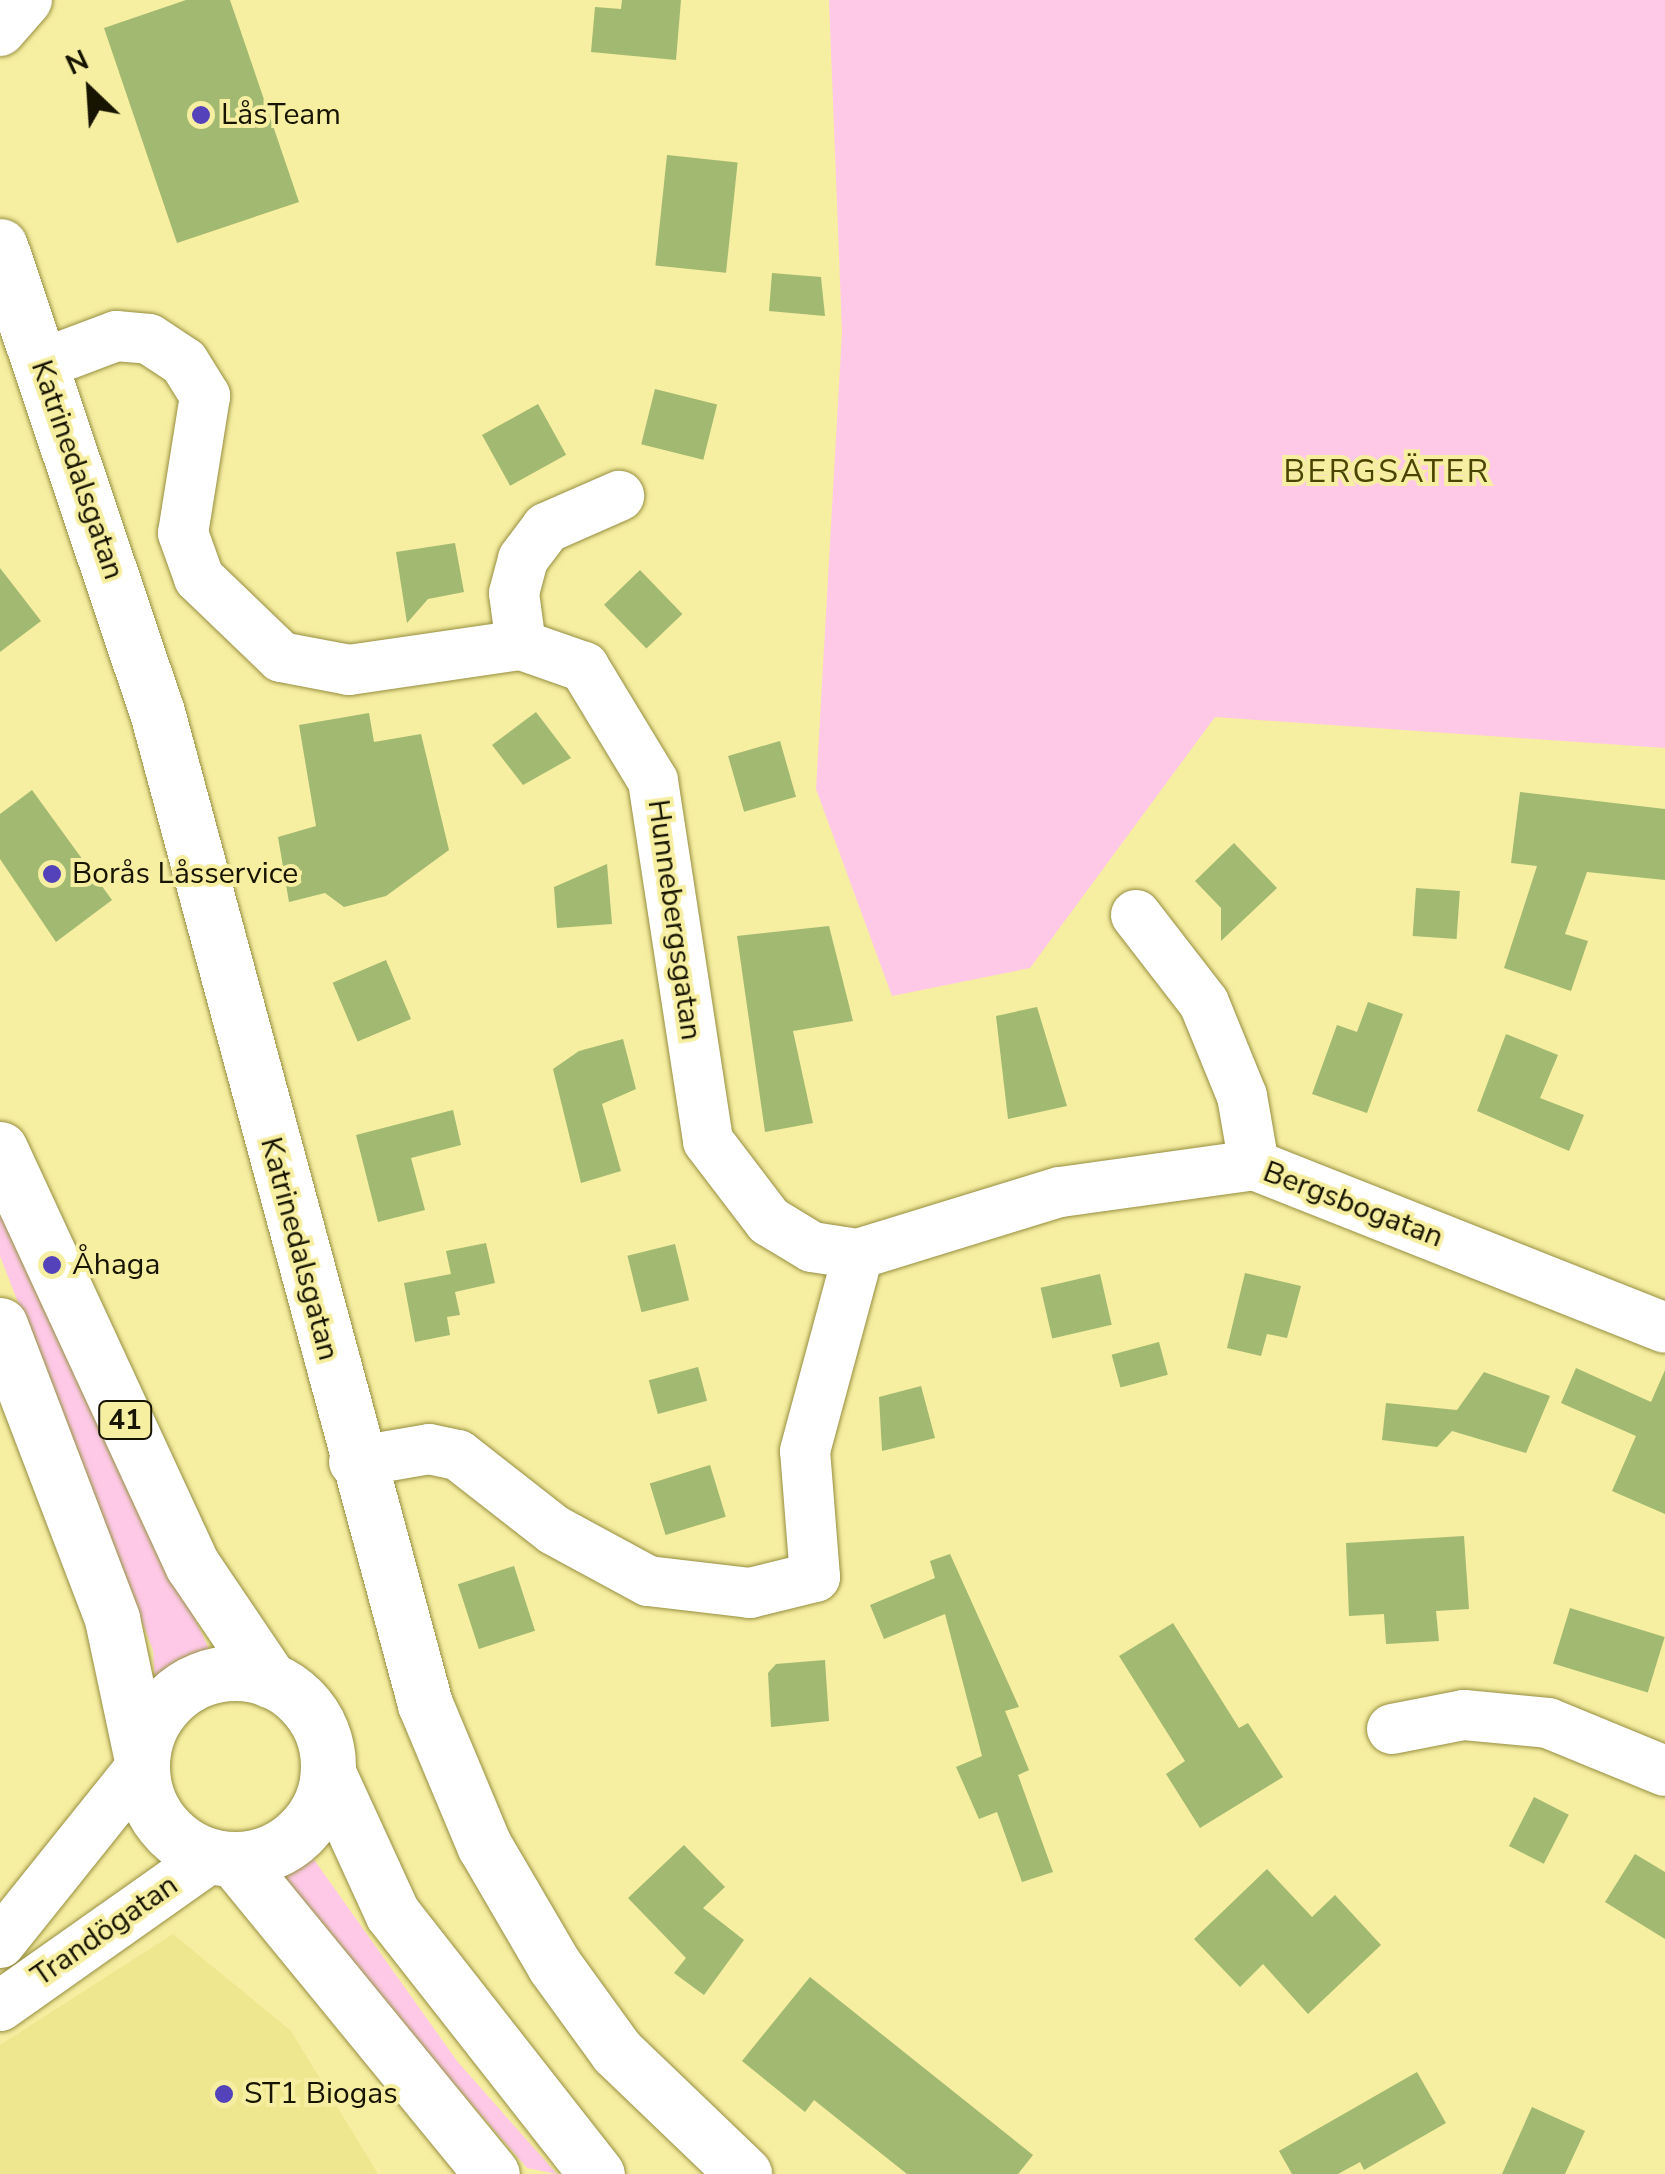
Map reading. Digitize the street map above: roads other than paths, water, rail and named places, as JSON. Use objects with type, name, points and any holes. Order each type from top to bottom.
[{"type":"main road","name":"Katrinedalsgatan","points":[[0,246],[157,712],[354,1462],[425,1704],[484,1845],[618,2052],[744,2174]]},
{"type":"main road","name":"41","points":[[0,1149],[193,1566],[270,1680],[314,1717],[328,1774],[392,1913],[597,2174]]},
{"type":"main road","points":[[0,1325],[112,1618],[156,1817],[223,1858],[492,2174]]},
{"type":"main road","points":[[141,1762],[156,1716],[186,1686],[228,1673],[270,1680]]},
{"type":"main road","points":[[223,1858],[298,1834],[328,1774]]},
{"type":"street","points":[[0,30],[27,0]]},
{"type":"street","name":"Hunnebergsgatan","points":[[42,364],[116,336],[149,339],[184,362],[205,396],[182,533],[199,578],[281,657],[349,670],[522,645],[584,667],[653,781],[708,1141],[768,1222],[812,1246],[858,1254]]},
{"type":"street","points":[[522,645],[514,592],[522,559],[546,528],[619,496]]},
{"type":"street","points":[[1136,915],[1204,1003],[1242,1096],[1254,1164]]},
{"type":"street","name":"Bergsbogatan","points":[[858,1254],[1060,1192],[1254,1164],[1665,1328]]},
{"type":"street","points":[[354,1462],[429,1449],[458,1456],[568,1539],[648,1581],[750,1593],[815,1577],[805,1450],[858,1254]]},
{"type":"street","points":[[1392,1730],[1464,1715],[1548,1723],[1665,1772]]},
{"type":"street","name":"Trandögatan","points":[[0,1943],[49,1892],[141,1762]]},
{"type":"street","name":"Trandögatan","points":[[0,2006],[223,1858]]},
{"type":"street","points":[[0,1891],[49,1892]]},
{"type":"place","name":"LåsTeam","points":[[201,115]]},
{"type":"place","name":"Borås Låsservice","points":[[52,874]]},
{"type":"place","name":"Åhaga","points":[[52,1265]]},
{"type":"place","name":"ST1 Biogas","points":[[224,2094]]},
{"type":"district","name":"BERGSÄTER","points":[[1387,472]]}]
